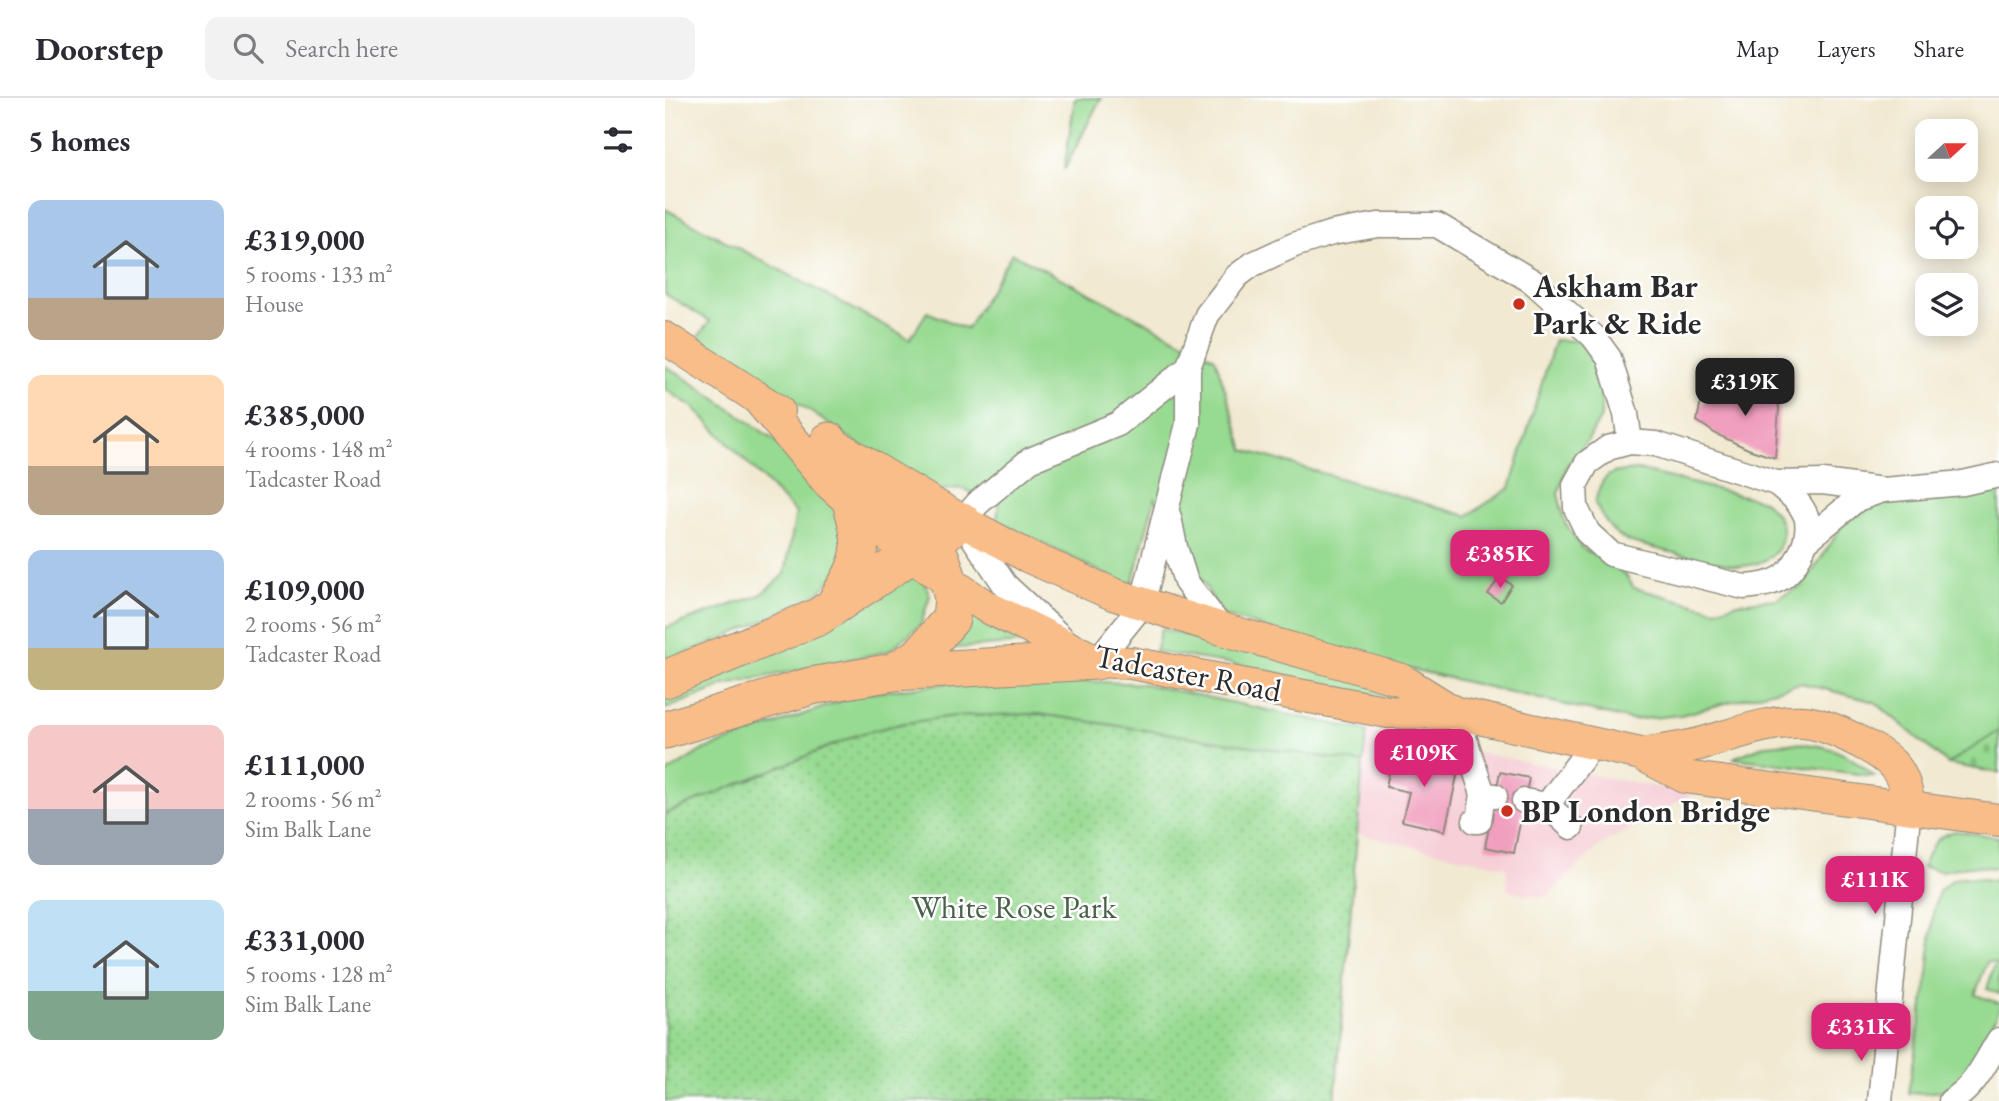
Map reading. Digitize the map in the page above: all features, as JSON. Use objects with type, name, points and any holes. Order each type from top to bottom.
[{"type":"highway","points":[[829,441],[864,490],[904,520],[920,550],[941,558],[949,582],[953,598],[951,619],[919,656],[893,672]]},
{"type":"highway","points":[[831,608],[859,559],[861,538],[852,505]]},
{"type":"highway","points":[[665,679],[818,617],[962,522]]},
{"type":"highway","points":[[665,730],[811,686],[893,672],[1086,655]]},
{"type":"highway","points":[[665,748],[743,705]]},
{"type":"main road","name":"Tadcaster Road","points":[[665,338],[759,401],[962,522],[1027,556],[1142,605],[1402,680],[1456,713]]},
{"type":"main road","name":"Tadcaster Road","points":[[759,401],[828,482],[852,505],[920,550]]},
{"type":"main road","name":"Tadcaster Road","points":[[949,582],[985,606],[1086,655],[1388,712],[1456,713],[1641,754],[1685,777],[1909,806],[1906,786],[1899,769],[1889,759],[1842,733],[1805,722],[1759,725],[1698,744],[1641,754]]},
{"type":"main road","points":[[1909,806],[1999,820]]},
{"type":"street","points":[[1188,368],[1118,424],[1030,460],[978,503],[962,522],[1005,585],[1086,655],[1142,605],[1188,424],[1188,368],[1207,315],[1237,276],[1253,264],[1294,245],[1332,233],[1378,225],[1437,225],[1532,281],[1593,336],[1609,358],[1626,414],[1630,442]]},
{"type":"street","points":[[1776,483],[1799,503],[1807,519],[1806,541],[1797,563],[1785,577],[1766,586],[1744,587],[1611,554],[1588,533],[1576,508],[1575,485],[1587,463],[1608,447],[1630,442],[1667,447],[1776,483],[1823,482],[1883,490],[1963,483],[1999,475]]},
{"type":"street","points":[[1806,541],[1857,499],[1883,490]]},
{"type":"street","points":[[1167,510],[1186,582],[1222,629]]},
{"type":"street","points":[[1456,713],[1489,795],[1479,821],[1475,821]]},
{"type":"street","points":[[1571,827],[1536,803],[1593,744]]},
{"type":"street","points":[[1879,1101],[1909,806]]},
{"type":"street","points":[[1951,1101],[1975,1082],[1999,1040]]},
{"type":"shaded area","points":[[1367,731],[1692,794],[1600,845],[1545,898],[1507,890],[1506,867],[1357,834]]},
{"type":"green space","points":[[1075,98],[1101,98],[1064,170]]},
{"type":"green space","points":[[665,209],[910,339],[927,312],[967,329],[1012,253],[1215,358],[1244,450],[1467,516],[1510,488],[1555,340],[1579,341],[1590,352],[1601,386],[1601,417],[1588,440],[1568,464],[1558,494],[1565,523],[1582,548],[1625,574],[1634,588],[1716,610],[1737,603],[1776,599],[1803,586],[1844,523],[1875,505],[1913,496],[1999,490],[1999,731],[1948,764],[1875,702],[1801,683],[1681,715],[1631,720],[1380,662],[1222,615],[1155,498],[1131,587],[997,521],[999,501],[959,488],[936,491],[871,452],[698,337],[710,321],[665,294]]},
{"type":"green space","points":[[665,366],[758,428],[806,467],[826,490],[841,514],[846,539],[840,565],[813,596],[742,630],[665,661],[665,628],[760,595],[785,574],[796,513],[694,408],[665,389]]},
{"type":"green space","points":[[1638,470],[1764,501],[1781,524],[1779,548],[1766,560],[1742,566],[1684,555],[1620,537],[1611,529],[1595,503],[1600,485],[1608,476]]},
{"type":"green space","points":[[911,574],[924,582],[930,595],[921,624],[889,651],[726,685],[665,709],[665,696]]},
{"type":"green space","points":[[965,601],[1038,642],[945,649]]},
{"type":"green space","points":[[1161,629],[1296,662],[1400,694],[1413,703],[1228,663],[1155,652]]},
{"type":"green space","points":[[998,677],[1144,684],[1367,731],[1363,763],[1039,714],[954,716],[900,724],[860,734],[665,814],[665,774],[703,750],[861,694]]},
{"type":"green space","name":"White Rose Park","points":[[1039,714],[1363,763],[1335,1101],[665,1101],[665,814],[860,734],[900,724],[954,716]]},
{"type":"green space","points":[[1999,731],[1999,773],[1948,764]]},
{"type":"green space","points":[[1789,743],[1835,750],[1854,760],[1874,776],[1733,758],[1766,745]]},
{"type":"green space","points":[[1956,831],[1999,837],[1999,868],[1968,866],[1942,871],[1923,867],[1934,843]]},
{"type":"green space","points":[[1962,877],[1999,881],[1999,994],[1987,989],[1995,963],[1987,962],[1975,995],[1999,1003],[1998,1013],[1958,1081],[1939,1091],[1908,1093],[1928,976],[1933,913],[1939,891],[1952,880]]},
{"type":"building","name":"Askham Bar Park & Ride","points":[[1753,386],[1777,387],[1779,409],[1775,458],[1716,434],[1697,421],[1700,405],[1706,401],[1719,394]]},
{"type":"building","points":[[1500,577],[1512,585],[1501,602],[1488,594]]},
{"type":"building","points":[[1393,753],[1459,767],[1445,831],[1402,821],[1409,792],[1386,787]]},
{"type":"building","points":[[1500,772],[1529,778],[1514,853],[1485,847]]},
{"type":"place","name":"Askham Bar Park & Ride","points":[[1519,304]]},
{"type":"place","name":"BP London Bridge","points":[[1507,811]]}]
